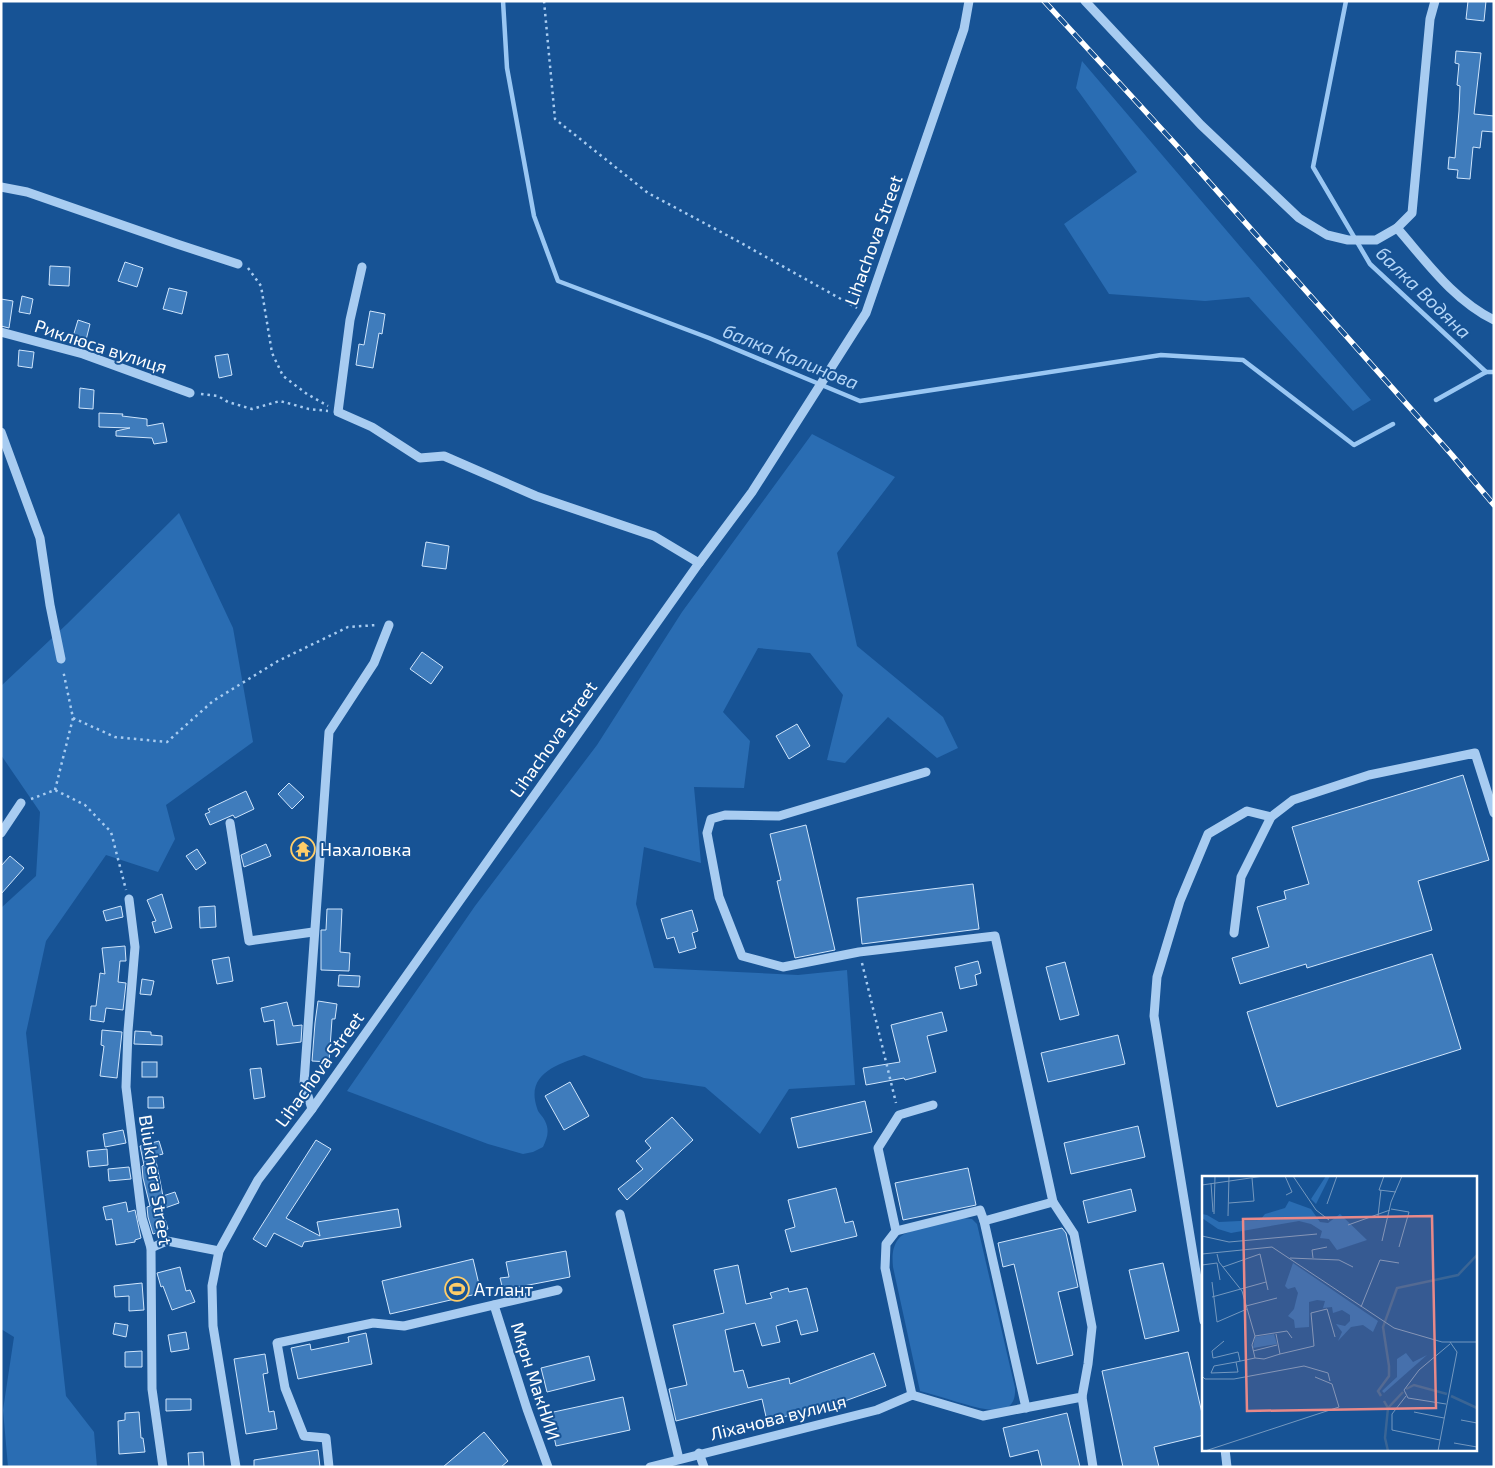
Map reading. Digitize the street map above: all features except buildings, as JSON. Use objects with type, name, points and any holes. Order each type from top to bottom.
[{"type":"street","name":"Lihachova Street","points":[[236,1467],[213,1326],[212,1286],[219,1251],[258,1180],[312,1109],[699,563],[752,492],[866,313],[964,29],[969,1]]},
{"type":"street","points":[[1085,1],[1201,125],[1299,218],[1327,235],[1348,240],[1376,240],[1397,228],[1412,213],[1430,19],[1435,1]]},
{"type":"street","points":[[1,187],[27,192],[238,264]]},
{"type":"street","points":[[1397,228],[1443,282],[1480,313],[1494,320]]},
{"type":"street","points":[[362,267],[350,320],[338,412],[372,428],[420,458],[444,456],[536,496],[654,536],[699,563]]},
{"type":"street","name":"Риклюса вулиця","points":[[1,332],[83,354],[190,393]]},
{"type":"street","points":[[1,432],[40,538],[50,605],[61,659]]},
{"type":"street","points":[[312,1109],[304,1083],[329,732],[374,662],[389,625]]},
{"type":"street","points":[[1234,932],[1241,877],[1271,817],[1293,800],[1369,775],[1475,753],[1494,813]]},
{"type":"street","points":[[926,772],[779,816],[725,815],[711,819],[707,833],[719,897],[742,956],[783,967],[859,952],[995,936],[1053,1202],[1074,1234],[1092,1327],[1082,1397],[1093,1467]]},
{"type":"street","points":[[1,833],[21,803]]},
{"type":"street","points":[[1202,1309],[1154,1016],[1156,977],[1180,901],[1208,834],[1247,811],[1271,817]]},
{"type":"street","points":[[230,823],[249,941],[314,932]]},
{"type":"street","name":"Bliukhera Street","points":[[129,899],[135,947],[128,1031],[126,1087],[142,1218],[151,1248],[152,1389],[163,1467]]},
{"type":"street","points":[[896,1231],[878,1148],[899,1115],[933,1105]]},
{"type":"street","points":[[984,1221],[1053,1202]]},
{"type":"street","points":[[1026,1408],[980,1210],[896,1231],[886,1244],[885,1268],[912,1395],[983,1416],[1026,1408],[1082,1397]]},
{"type":"street","points":[[620,1214],[680,1459]]},
{"type":"street","points":[[151,1248],[167,1241],[219,1251]]},
{"type":"street","points":[[330,1467],[326,1438],[304,1436],[285,1388],[277,1343],[374,1323],[404,1326],[558,1290]]},
{"type":"street","name":"Мкрн МакНИИ","points":[[494,1305],[526,1409],[548,1467]]},
{"type":"street","name":"Ліхачова вулиця","points":[[650,1467],[699,1453],[877,1410],[912,1395]]},
{"type":"street","points":[[1224,1450],[1227,1467]]},
{"type":"street","points":[[699,1453],[704,1467]]},
{"type":"path","points":[[544,1],[555,119],[648,193],[866,313]]},
{"type":"path","points":[[238,264],[249,269],[261,286],[272,353],[283,376],[307,394],[338,412]]},
{"type":"path","points":[[190,393],[218,396],[228,402],[252,409],[280,402],[309,409],[338,412]]},
{"type":"path","points":[[72,718],[115,737],[167,742],[213,702],[278,661],[348,627],[389,625]]},
{"type":"path","points":[[55,790],[72,718],[61,659]]},
{"type":"path","points":[[21,803],[55,790],[85,805],[112,832],[129,899]]},
{"type":"path","points":[[859,952],[899,1115]]},
{"type":"shaded area","points":[[1082,61],[1371,400],[1353,411],[1249,297],[1205,301],[1109,294],[1064,224],[1137,172],[1076,88]]},
{"type":"shaded area","points":[[812,434],[895,477],[837,553],[857,646],[943,717],[958,748],[937,758],[888,717],[845,763],[827,760],[843,695],[810,653],[758,648],[723,712],[750,741],[744,788],[694,787],[701,863],[644,847],[636,904],[654,968],[798,975],[847,970],[855,1085],[789,1089],[760,1134],[705,1087],[644,1078],[584,1055],[555,1066],[540,1078],[536,1086],[535,1096],[538,1110],[547,1125],[547,1137],[543,1147],[523,1154],[488,1144],[347,1091],[475,906],[597,745],[682,612]]},
{"type":"shaded area","points":[[179,513],[233,628],[253,742],[166,805],[175,839],[158,872],[106,855],[46,941],[26,1033],[66,1396],[94,1432],[97,1467],[8,1467],[3,1410],[14,1337],[1,1329],[1,908],[36,876],[40,812],[1,755],[1,686],[67,624]]},
{"type":"shaded area","points":[[963,1218],[972,1219],[977,1224],[1015,1388],[1014,1399],[1010,1406],[1003,1409],[994,1410],[975,1407],[920,1391],[893,1267],[895,1244],[904,1234]]},
{"type":"waterway","name":"балка Калинова","points":[[503,1],[507,68],[534,216],[558,281],[709,338],[860,401],[1161,355],[1243,360],[1354,445],[1393,424]]},
{"type":"waterway","name":"балка Водяна","points":[[1346,1],[1313,167],[1370,264],[1486,372]]},
{"type":"waterway","name":"балка Калинова","points":[[1436,400],[1486,372],[1494,372]]},
{"type":"railway","points":[[1044,1],[1178,147],[1452,455],[1494,505]]},
{"type":"place","name":"Нахаловка","points":[[303,849]]},
{"type":"place","name":"Атлант","points":[[457,1289]]}]
